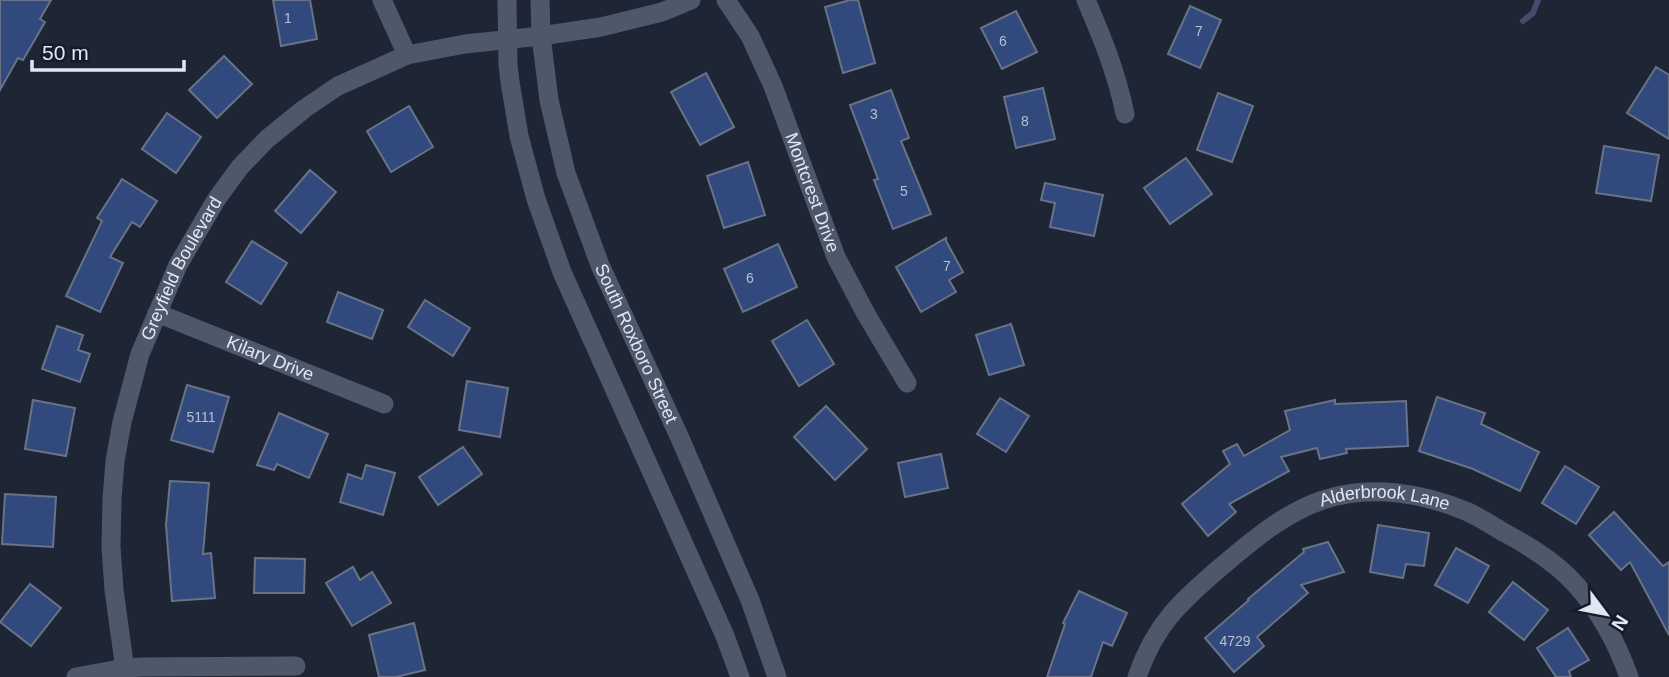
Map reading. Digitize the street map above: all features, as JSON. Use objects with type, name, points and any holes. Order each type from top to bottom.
[{"type":"street","points":[[382,0],[407,55]]},
{"type":"street","points":[[507,0],[508,65],[519,136],[536,199],[562,272],[725,636],[740,677]]},
{"type":"street","name":"South Roxboro Street","points":[[540,0],[541,36],[549,100],[566,173],[600,265],[750,600],[777,677]]},
{"type":"street","name":"Greyfield Boulevard","points":[[126,672],[112,557],[112,499],[122,422],[141,354],[178,265],[216,200],[240,167],[267,139],[338,86],[407,55],[464,44],[601,27],[662,12],[691,0]]},
{"type":"street","name":"Montcrest Drive","points":[[726,0],[750,36],[773,86],[836,257],[906,383]]},
{"type":"street","points":[[1088,0],[1110,58],[1125,114]]},
{"type":"street","name":"Kilary Drive","points":[[157,313],[384,404]]},
{"type":"street","name":"Alderbrook Lane","points":[[1137,677],[1144,655],[1174,609],[1256,537],[1290,514],[1324,499],[1377,491],[1421,496],[1468,512],[1531,547],[1576,585],[1603,619],[1620,651],[1629,677]]},
{"type":"street","points":[[76,677],[126,672],[296,666]]},
{"type":"building","points":[[0,0],[51,0],[40,19],[45,22],[23,60],[18,58],[0,90]]},
{"type":"building","points":[[273,0],[310,0],[317,39],[281,46]]},
{"type":"building","points":[[858,0],[875,63],[843,73],[825,7]]},
{"type":"building","points":[[1190,6],[1221,20],[1200,68],[1168,54]]},
{"type":"building","points":[[1016,11],[1037,52],[1002,69],[981,28]]},
{"type":"building","points":[[224,56],[252,84],[217,118],[189,90]]},
{"type":"building","points":[[1656,67],[1669,75],[1669,139],[1627,113]]},
{"type":"building","points":[[706,73],[734,127],[700,145],[671,92]]},
{"type":"building","points":[[1043,88],[1055,139],[1016,148],[1004,97]]},
{"type":"building","points":[[891,90],[909,138],[901,141],[931,214],[893,229],[874,180],[878,179],[850,105]]},
{"type":"building","points":[[1218,93],[1253,106],[1232,162],[1197,150]]},
{"type":"building","points":[[409,106],[433,147],[391,172],[367,131]]},
{"type":"building","points":[[167,113],[201,137],[176,173],[142,149]]},
{"type":"building","points":[[1604,146],[1659,155],[1651,201],[1596,193]]},
{"type":"building","points":[[1186,158],[1212,194],[1170,224],[1144,188]]},
{"type":"building","points":[[748,162],[765,215],[724,228],[707,176]]},
{"type":"building","points":[[310,170],[336,192],[301,233],[275,211]]},
{"type":"building","points":[[122,179],[157,201],[140,227],[132,222],[110,257],[123,263],[100,312],[66,296],[102,221],[97,218]]},
{"type":"building","points":[[1045,183],[1103,195],[1094,236],[1050,227],[1055,203],[1041,200]]},
{"type":"building","points":[[946,238],[963,272],[949,280],[956,292],[921,312],[896,267]]},
{"type":"building","points":[[252,241],[287,263],[261,304],[226,282]]},
{"type":"building","points":[[778,244],[797,287],[743,312],[724,269]]},
{"type":"building","points":[[338,292],[383,310],[372,339],[327,322]]},
{"type":"building","points":[[425,300],[470,328],[453,356],[408,327]]},
{"type":"building","points":[[807,320],[834,364],[799,386],[772,341]]},
{"type":"building","points":[[1011,324],[1024,365],[989,375],[976,335]]},
{"type":"building","points":[[57,326],[83,335],[78,350],[90,354],[80,382],[42,369]]},
{"type":"building","points":[[467,381],[508,388],[500,437],[459,430]]},
{"type":"building","points":[[187,385],[229,397],[213,452],[171,440]]},
{"type":"building","points":[[1437,397],[1485,413],[1481,424],[1539,452],[1520,491],[1473,469],[1419,451]]},
{"type":"building","points":[[1000,398],[1029,416],[1006,452],[977,434]]},
{"type":"building","points":[[33,400],[75,408],[66,456],[25,449]]},
{"type":"building","points":[[1335,400],[1335,404],[1406,401],[1408,446],[1346,449],[1347,453],[1320,459],[1317,448],[1281,457],[1289,471],[1229,504],[1236,512],[1208,536],[1182,504],[1230,464],[1223,451],[1237,444],[1244,456],[1290,430],[1285,411]]},
{"type":"building","points":[[826,406],[867,449],[835,480],[794,437]]},
{"type":"building","points":[[279,413],[328,434],[309,478],[277,464],[274,470],[257,465]]},
{"type":"building","points":[[463,447],[482,474],[438,505],[419,477]]},
{"type":"building","points":[[941,454],[948,488],[905,497],[898,463]]},
{"type":"building","points":[[366,465],[395,473],[383,515],[340,502],[348,474],[362,479]]},
{"type":"building","points":[[1565,466],[1599,487],[1576,524],[1542,503]]},
{"type":"building","points":[[170,481],[209,483],[203,554],[211,553],[215,598],[172,601],[166,525]]},
{"type":"building","points":[[5,494],[56,497],[53,547],[2,544]]},
{"type":"building","points":[[1614,512],[1663,566],[1669,562],[1669,635],[1630,562],[1621,570],[1589,535]]},
{"type":"building","points":[[1378,525],[1429,533],[1424,566],[1406,564],[1403,578],[1370,572]]},
{"type":"building","points":[[1328,542],[1344,572],[1301,585],[1308,593],[1257,637],[1264,646],[1234,672],[1205,638],[1304,552],[1303,549]]},
{"type":"building","points":[[1456,548],[1489,566],[1468,603],[1435,585]]},
{"type":"building","points":[[255,558],[305,559],[304,593],[254,593]]},
{"type":"building","points":[[353,567],[360,580],[372,572],[391,603],[352,626],[326,583]]},
{"type":"building","points":[[1513,582],[1548,610],[1524,640],[1489,612]]},
{"type":"building","points":[[30,584],[61,608],[31,646],[0,622]]},
{"type":"building","points":[[1079,591],[1127,613],[1112,646],[1103,642],[1091,677],[1047,677],[1065,624],[1063,623]]},
{"type":"building","points":[[414,623],[425,670],[396,677],[379,677],[369,635]]},
{"type":"building","points":[[1568,628],[1589,660],[1569,671],[1571,677],[1556,677],[1537,648]]},
{"type":"waterway","points":[[1523,21],[1533,13],[1538,0]]}]
